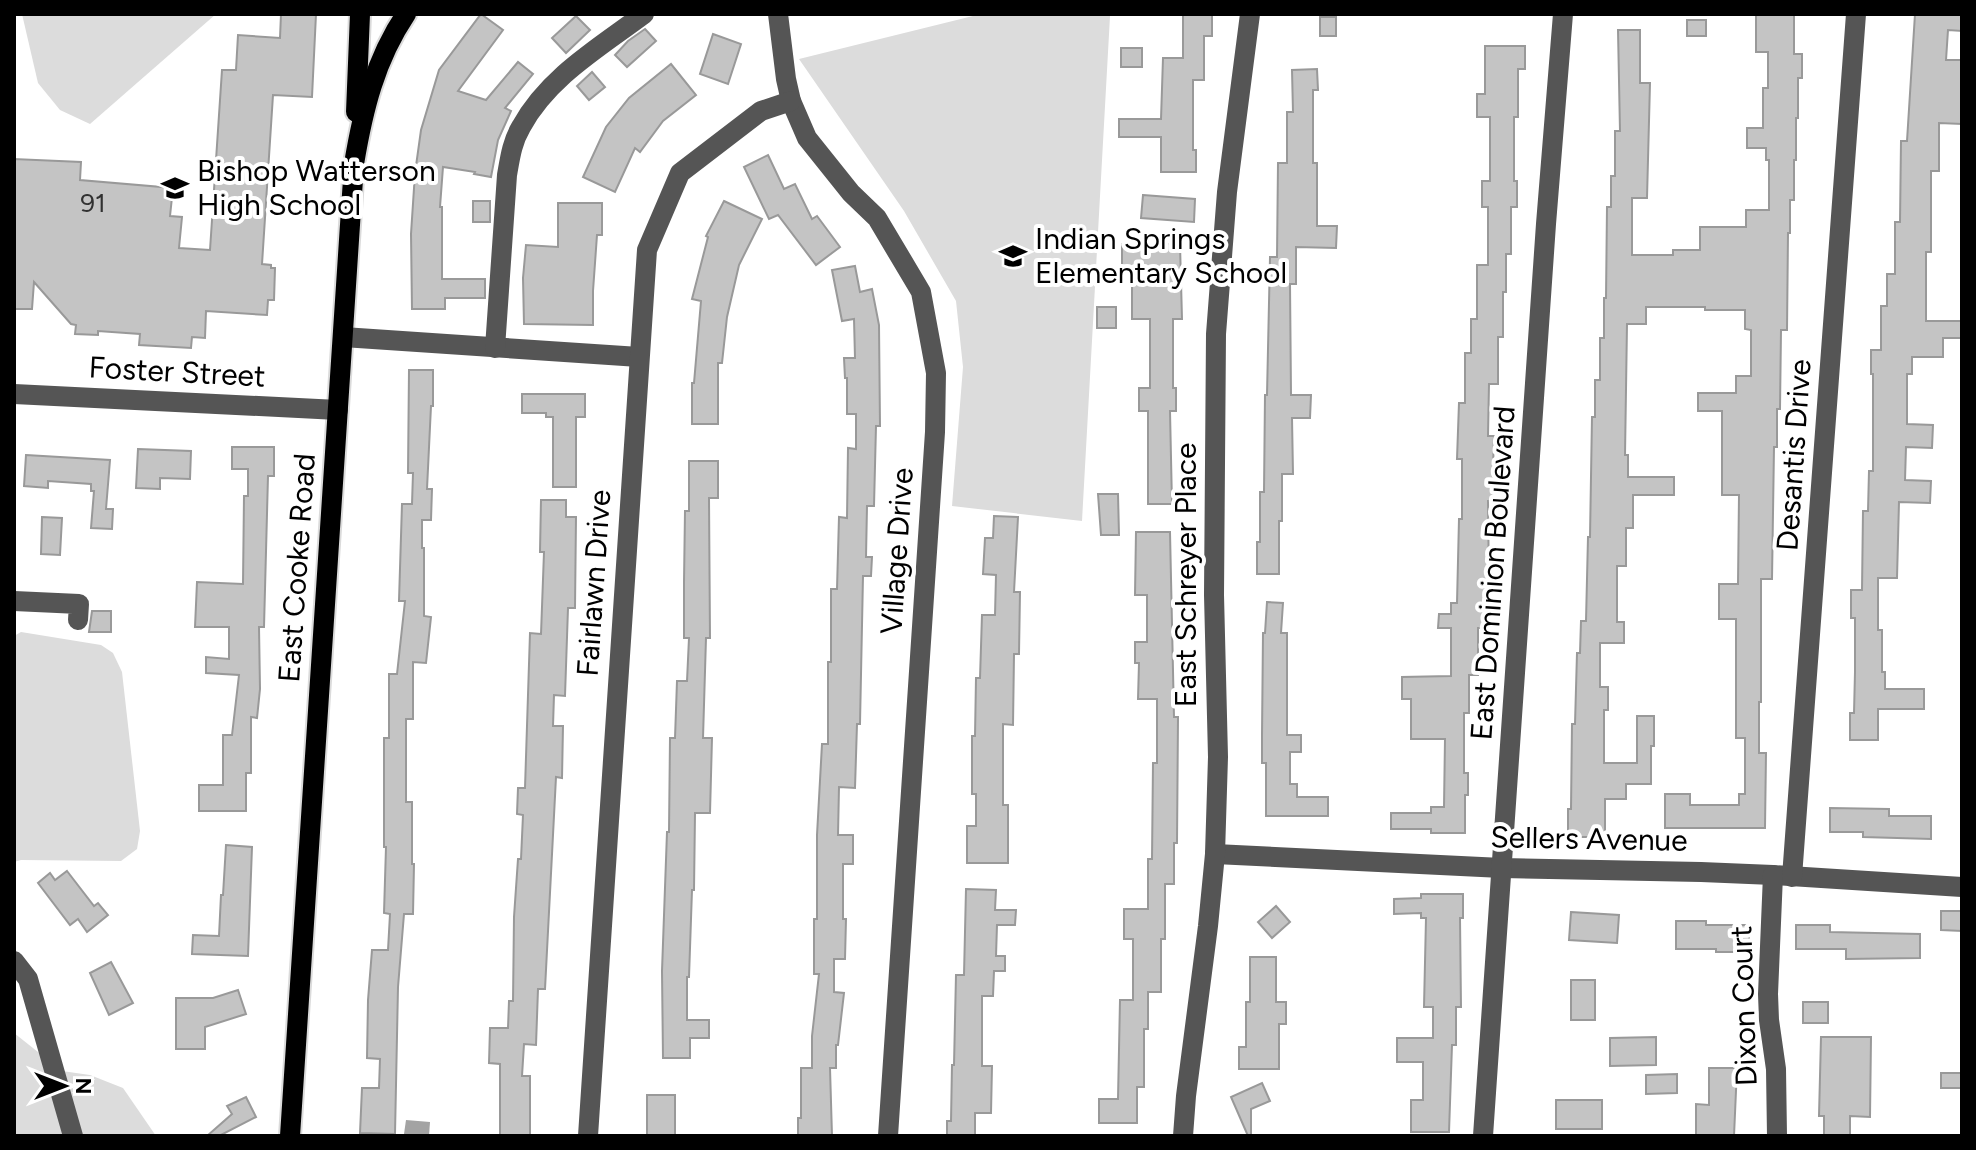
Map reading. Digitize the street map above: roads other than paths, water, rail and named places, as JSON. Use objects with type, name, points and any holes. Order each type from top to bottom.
[{"type":"main road","points":[[354,164],[360,14]]},
{"type":"main road","name":"East Cooke Road","points":[[290,1136],[354,164],[362,115],[377,68],[400,17]]},
{"type":"street","points":[[495,348],[507,175],[511,150],[520,128],[533,108],[565,73],[644,14]]},
{"type":"street","name":"Village Drive","points":[[778,14],[791,101],[807,138],[851,193],[877,218],[921,292],[936,373],[934,446],[888,1136]]},
{"type":"street","name":"East Schreyer Place","points":[[1183,1136],[1215,854],[1218,757],[1214,595],[1216,334],[1227,192],[1250,14]]},
{"type":"street","name":"East Dominion Boulevard","points":[[1483,1136],[1563,14]]},
{"type":"street","name":"Desantis Drive","points":[[1783,876],[1856,14]]},
{"type":"street","name":"Desantis Drive","points":[[1855,38],[1865,14]]},
{"type":"street","name":"Fairlawn Drive","points":[[588,1136],[647,250],[680,173],[761,111],[791,101]]},
{"type":"street","points":[[343,337],[639,357]]},
{"type":"street","name":"Foster Street","points":[[14,394],[338,410]]},
{"type":"street","points":[[14,601],[79,604],[78,620]]},
{"type":"street","name":"Sellers Avenue","points":[[1215,854],[1502,868],[1701,872],[1962,887]]},
{"type":"street","name":"Dixon Court","points":[[1777,1136],[1776,1069],[1768,994],[1783,876]]},
{"type":"street","points":[[14,961],[28,979],[73,1136]]},
{"type":"place","name":"Bishop Watterson High School","points":[[175,188]]},
{"type":"place","name":"Indian Springs Elementary School","points":[[1013,256]]}]
